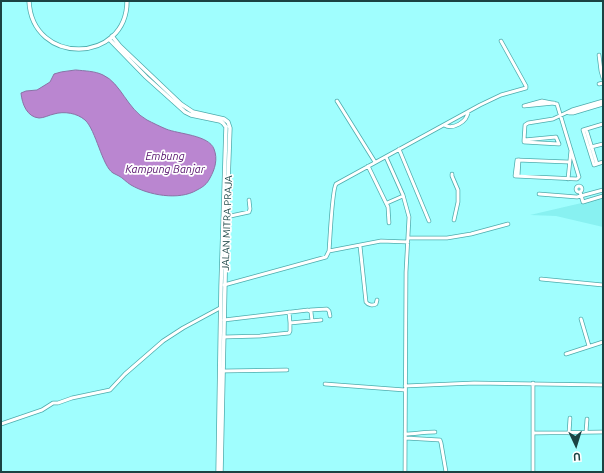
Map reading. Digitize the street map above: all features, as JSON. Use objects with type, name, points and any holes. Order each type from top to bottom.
[{"type":"street","points":[[29,1],[31,13],[38,29],[55,44],[71,49],[82,49],[99,45],[110,38],[121,25],[124,18],[127,1]]},
{"type":"street","name":"JALAN MITRA PRAJA","points":[[110,38],[190,110],[224,119],[228,122],[230,128],[220,308],[218,472]]},
{"type":"street","name":"JALAN MITRA PRAJA","points":[[110,38],[146,77],[185,112],[191,115],[220,121],[225,125],[227,135],[222,286],[224,337],[221,472]]},
{"type":"street","points":[[222,286],[326,257],[329,251],[335,186],[338,182],[496,97],[526,88],[501,41]]},
{"type":"street","points":[[600,55],[603,78]]},
{"type":"street","points":[[599,84],[603,83]]},
{"type":"street","points":[[337,101],[375,162]]},
{"type":"street","points":[[542,101],[556,103],[527,106],[524,106],[542,101]]},
{"type":"street","points":[[556,103],[579,176],[577,179],[578,186],[581,188],[580,192],[583,202],[603,196]]},
{"type":"street","points":[[524,140],[526,124],[548,120],[569,113],[572,110],[603,103]]},
{"type":"street","points":[[444,125],[448,127],[455,126],[466,118],[468,112]]},
{"type":"street","points":[[603,124],[583,130],[597,164],[603,162]]},
{"type":"street","points":[[556,137],[559,144],[525,142],[524,140],[556,137]]},
{"type":"street","points":[[590,147],[603,144]]},
{"type":"street","points":[[568,179],[568,162],[571,148]]},
{"type":"street","points":[[399,150],[429,221]]},
{"type":"street","points":[[386,157],[404,196],[409,217],[405,386],[405,472]]},
{"type":"street","points":[[568,162],[517,160],[515,175],[577,179]]},
{"type":"street","points":[[368,166],[387,203],[389,210],[389,223]]},
{"type":"street","points":[[452,174],[458,190],[458,202],[454,220]]},
{"type":"street","points":[[539,194],[581,197],[603,190]]},
{"type":"street","points":[[387,203],[404,196]]},
{"type":"street","points":[[226,217],[250,211],[249,200]]},
{"type":"street","points":[[329,251],[380,241],[447,238],[471,234],[508,224]]},
{"type":"street","points":[[360,246],[366,302],[369,305],[373,305],[376,304],[377,300]]},
{"type":"street","points":[[541,279],[603,285]]},
{"type":"street","points":[[1,424],[42,410],[53,403],[110,390],[125,374],[164,341],[183,328],[220,308]]},
{"type":"street","points":[[224,320],[327,309],[330,311],[330,316]]},
{"type":"street","points":[[310,310],[312,321]]},
{"type":"street","points":[[224,337],[260,336],[289,333],[289,312]]},
{"type":"street","points":[[581,319],[589,346]]},
{"type":"street","points":[[290,323],[321,320]]},
{"type":"street","points":[[566,354],[603,342]]},
{"type":"street","points":[[223,371],[286,370]]},
{"type":"street","points":[[405,386],[474,382],[603,385]]},
{"type":"street","points":[[533,383],[533,472]]},
{"type":"street","points":[[325,384],[405,390]]},
{"type":"street","points":[[569,433],[570,418]]},
{"type":"street","points":[[586,419],[586,432]]},
{"type":"street","points":[[596,432],[603,429]]},
{"type":"street","points":[[405,434],[435,432]]},
{"type":"street","points":[[534,433],[603,432]]},
{"type":"street","points":[[405,438],[440,440],[446,472]]},
{"type":"shaded area","points":[[603,198],[603,227],[556,216],[530,215]]},
{"type":"water","name":"Embung Kampung Banjar","points":[[76,70],[90,71],[103,75],[109,79],[120,90],[134,109],[147,120],[171,131],[200,138],[211,144],[216,156],[215,168],[206,184],[190,193],[173,196],[155,194],[138,189],[109,169],[89,125],[85,120],[70,113],[54,114],[39,118],[28,113],[21,93],[37,90],[50,82],[54,74]]}]
